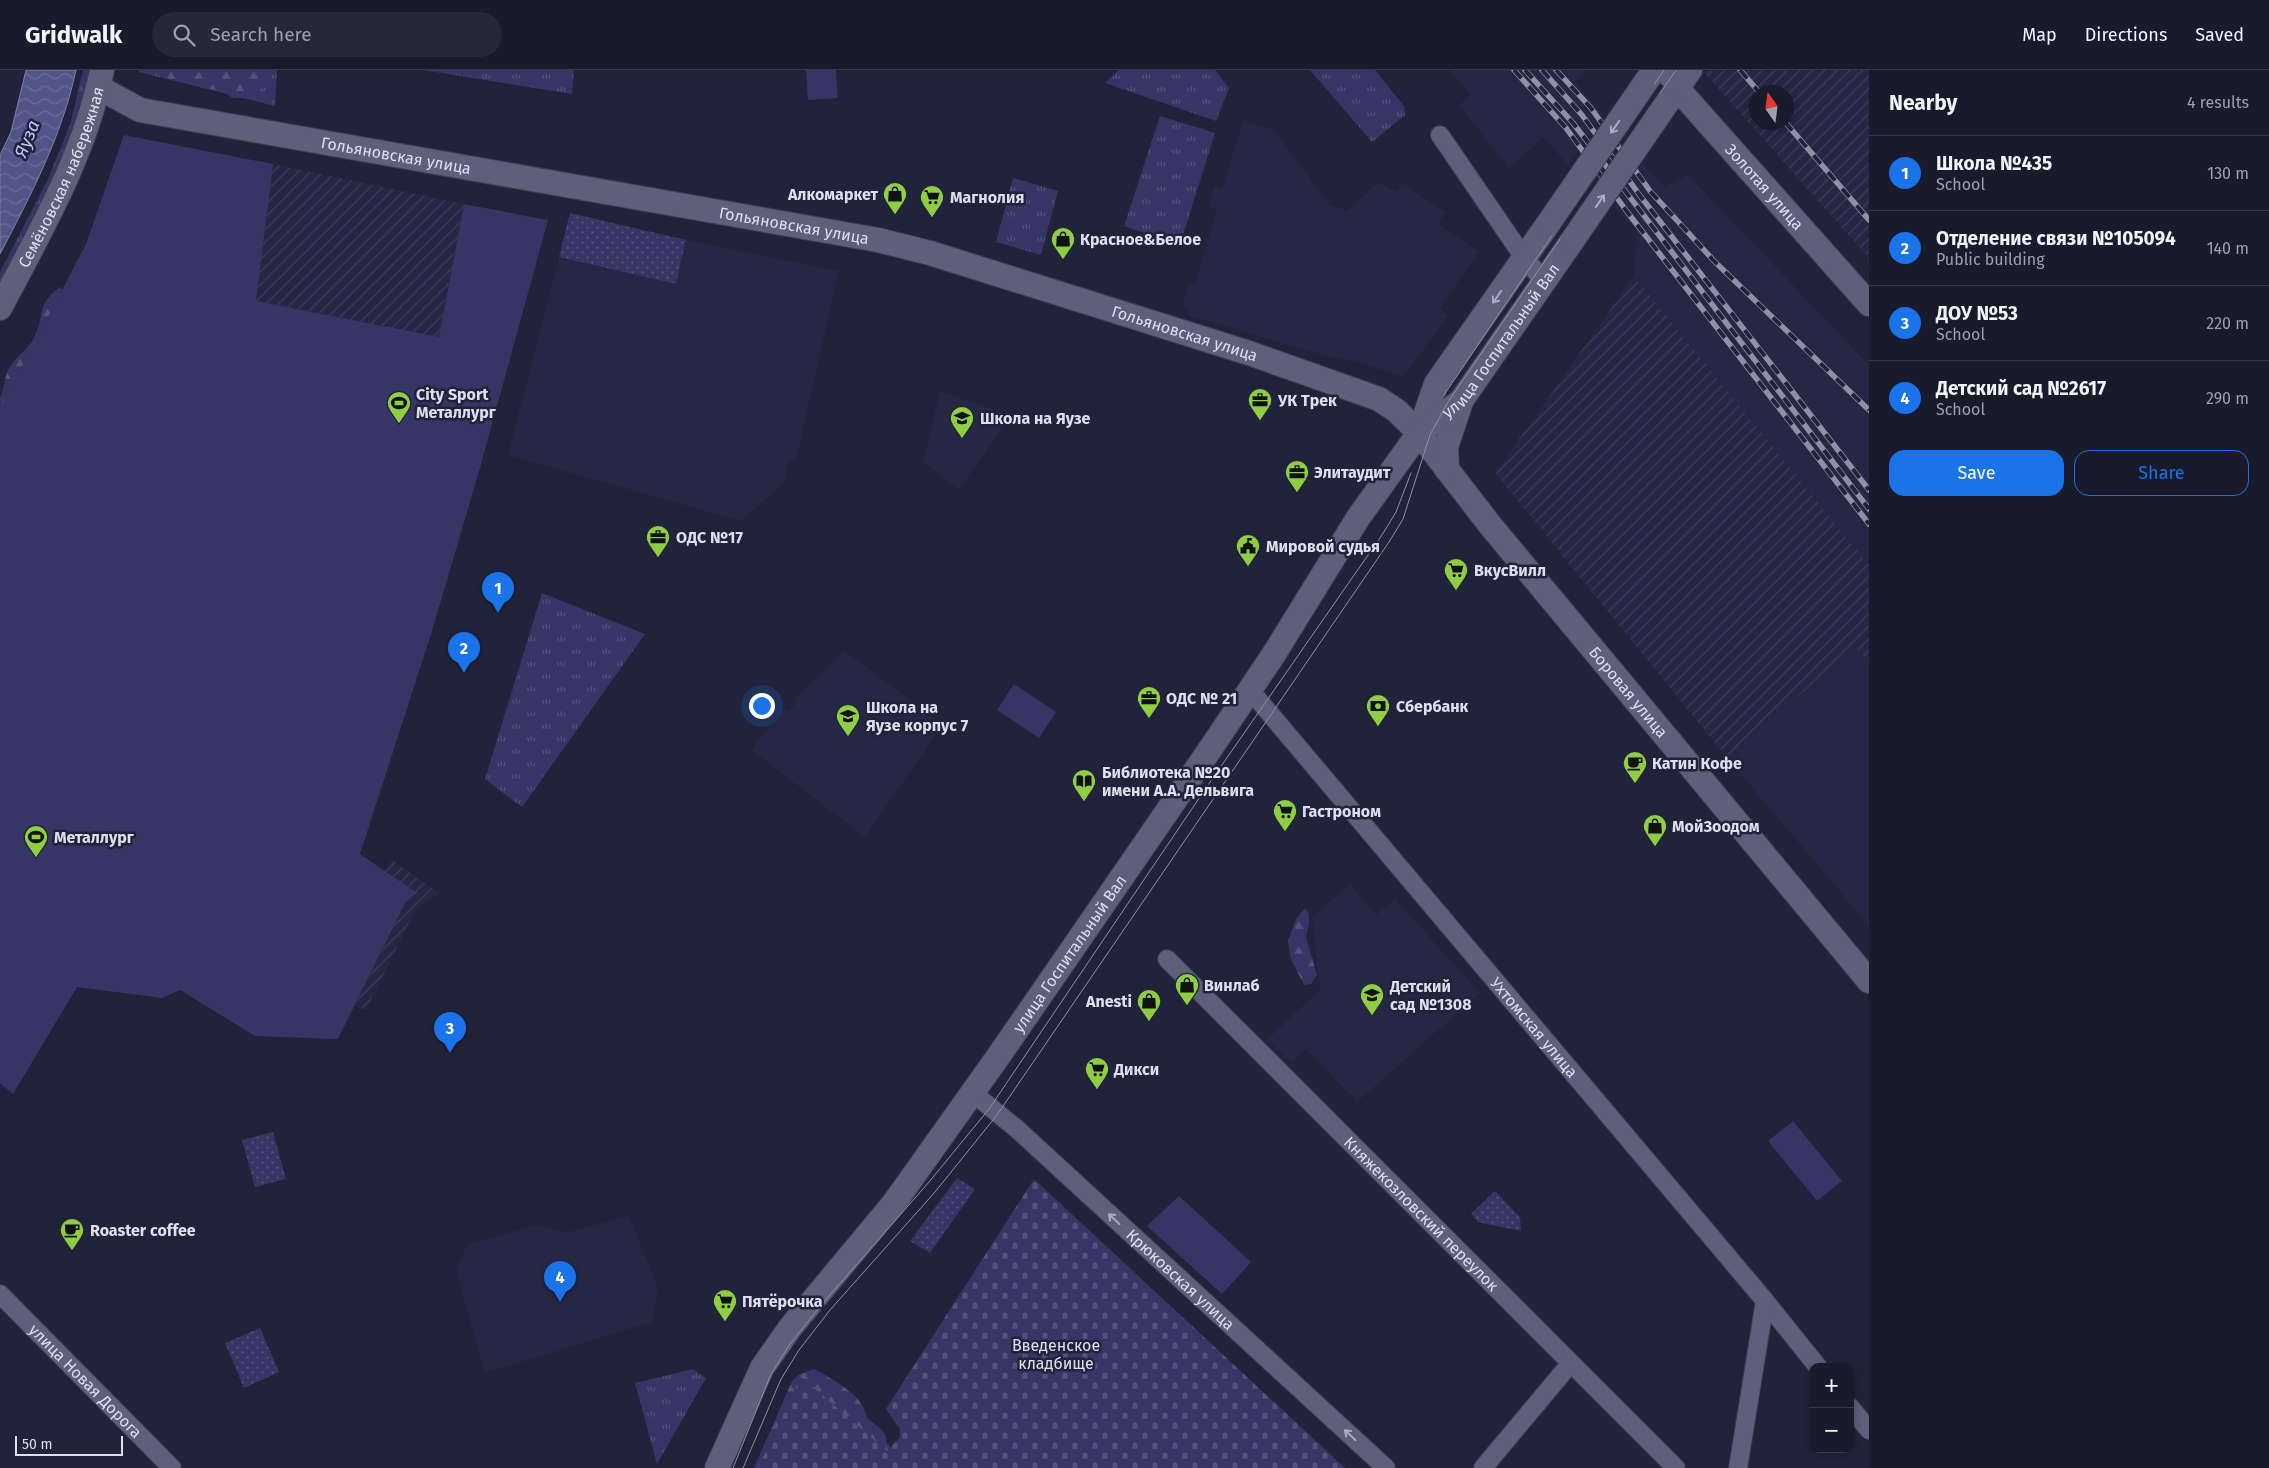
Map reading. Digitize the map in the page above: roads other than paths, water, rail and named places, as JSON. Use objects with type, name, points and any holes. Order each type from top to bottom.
[{"type":"street","name":"Золотая улица","points":[[1662,70],[1869,304]]},
{"type":"street","name":"улица Госпитальный Вал","points":[[717,1468],[762,1368],[790,1328],[894,1203],[1250,690],[1358,518],[1419,433],[1436,384],[1648,78]]},
{"type":"street","name":"Гольяновская улица","points":[[100,79],[140,110]]},
{"type":"street","name":"Семёновская набережная","points":[[0,308],[50,213],[90,119],[100,79]]},
{"type":"street","name":"улица Госпитальный Вал","points":[[1419,433],[1461,401],[1678,87]]},
{"type":"street","name":"Гольяновская улица","points":[[90,119],[140,110],[288,138],[398,155],[878,240],[930,253],[1249,353],[1379,400],[1397,410],[1419,433]]},
{"type":"street","points":[[1440,135],[1544,282]]},
{"type":"street","points":[[1447,470],[1446,447],[1461,401]]},
{"type":"street","name":"Боровая улица","points":[[1419,433],[1447,470],[1727,813],[1869,981]]},
{"type":"street","name":"Ухтомская улица","points":[[1250,690],[1765,1300],[1815,1363]]},
{"type":"street","name":"Княжекозловский переулок","points":[[1167,959],[1676,1468]]},
{"type":"street","name":"Крюковская улица","points":[[972,1093],[1017,1129],[1386,1468]]},
{"type":"street","name":"улица Новая Дорога","points":[[0,1294],[172,1468]]},
{"type":"street","points":[[1738,1468],[1765,1300]]},
{"type":"street","points":[[1483,1468],[1570,1364]]},
{"type":"street","points":[[1851,1408],[1869,1430]]},
{"type":"water","name":"Яуза","points":[[26,70],[76,70],[63,118],[54,142],[34,187],[0,254],[0,155],[11,132]]},
{"type":"tram line","points":[[1444,395],[1664,70]]},
{"type":"tram line","points":[[743,1468],[781,1379],[799,1350],[830,1310],[935,1192],[997,1115],[1389,542],[1403,519],[1430,435],[1448,402],[1676,70]]},
{"type":"tram line","points":[[733,1468],[771,1374],[790,1344],[989,1109],[1208,785],[1382,535],[1396,512],[1411,473]]},
{"type":"railway","points":[[1514,70],[1566,128],[1628,213],[1869,524]]},
{"type":"railway","points":[[1525,70],[1573,123],[1869,509]]},
{"type":"railway","points":[[1542,70],[1582,115],[1641,197],[1869,490]]},
{"type":"railway","points":[[1556,70],[1591,108],[1650,191],[1715,262],[1869,410]]},
{"type":"railway","points":[[1740,70],[1753,85]]},
{"type":"railway","points":[[1792,130],[1869,220]]},
{"type":"place","name":"Алкомаркет","points":[[895,215]]},
{"type":"place","name":"Магнолия","points":[[932,218]]},
{"type":"place","name":"Красное&Белое","points":[[1063,260]]},
{"type":"place","name":"УК Трек","points":[[1260,421]]},
{"type":"place","name":"City Sport Металлург","points":[[399,424]]},
{"type":"place","name":"Школа на Яузе","points":[[962,439]]},
{"type":"place","name":"Элитаудит","points":[[1297,493]]},
{"type":"place","name":"ОДС №17","points":[[658,558]]},
{"type":"place","name":"Мировой судья","points":[[1248,567]]},
{"type":"place","name":"ВкусВилл","points":[[1456,591]]},
{"type":"place","name":"Школа №435","points":[[498,613]]},
{"type":"place","name":"Отделение связи №105094","points":[[464,673]]},
{"type":"place","name":"ОДС № 21","points":[[1149,719]]},
{"type":"place","name":"Сбербанк","points":[[1378,727]]},
{"type":"place","name":"Школа на Яузе корпус 7","points":[[848,737]]},
{"type":"place","name":"Катин Кофе","points":[[1635,784]]},
{"type":"place","name":"Библиотека №20 имени А.А. Дельвига","points":[[1084,802]]},
{"type":"place","name":"Гастроном","points":[[1285,832]]},
{"type":"place","name":"МойЗоодом","points":[[1655,847]]},
{"type":"place","name":"Металлург","points":[[36,858]]},
{"type":"place","name":"Винлаб","points":[[1187,1006]]},
{"type":"place","name":"Детский сад №1308","points":[[1372,1016]]},
{"type":"place","name":"Anesti","points":[[1149,1022]]},
{"type":"place","name":"ДОУ №53","points":[[450,1053]]},
{"type":"place","name":"Дикси","points":[[1097,1090]]},
{"type":"place","name":"Roaster coffee","points":[[72,1251]]},
{"type":"place","name":"Детский сад №2617","points":[[560,1302]]},
{"type":"place","name":"Пятёрочка","points":[[725,1322]]},
{"type":"park label","name":"Введенское кладбище","points":[[1056,1354]]}]
